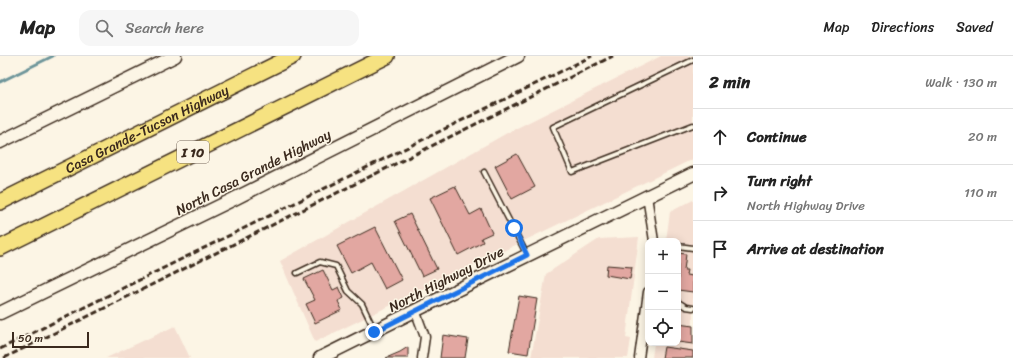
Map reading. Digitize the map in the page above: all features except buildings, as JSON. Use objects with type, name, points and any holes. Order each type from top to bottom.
[{"type":"highway","name":"Casa Grande-Tucson Highway","points":[[0,202],[293,56]]},
{"type":"highway","name":"I 10","points":[[0,248],[387,56]]},
{"type":"main road","points":[[0,142],[175,56]]},
{"type":"main road","name":"North Casa Grande Highway","points":[[0,313],[242,195],[518,56]]},
{"type":"main road","name":"North Highway Drive","points":[[320,358],[693,174]]},
{"type":"street","points":[[647,196],[654,238]]},
{"type":"street","points":[[415,310],[425,337],[422,358]]},
{"type":"street","points":[[641,356],[646,310]]},
{"type":"lane","points":[[693,60],[553,127],[572,172],[693,125]]},
{"type":"lane","points":[[484,172],[527,255]]},
{"type":"lane","points":[[681,246],[693,248]]},
{"type":"lane","points":[[297,273],[320,262],[336,266],[348,290],[362,304],[374,332]]},
{"type":"lane","points":[[681,304],[686,307],[693,308]]},
{"type":"shaded area","points":[[661,56],[693,56],[693,159],[315,342],[280,261],[507,133]]},
{"type":"shaded area","points":[[693,200],[693,358],[652,358],[654,346],[681,346],[681,238],[666,238],[670,212]]},
{"type":"shaded area","points":[[639,237],[626,338],[631,339],[628,358],[531,358],[546,274],[599,239]]},
{"type":"shaded area","points":[[175,326],[190,358],[106,358]]},
{"type":"waterway","points":[[0,82],[53,56]]},
{"type":"railway","points":[[0,349],[592,56]]},
{"type":"railway","points":[[4,358],[613,56]]},
{"type":"route","points":[[374,332],[527,255],[514,228]]}]
